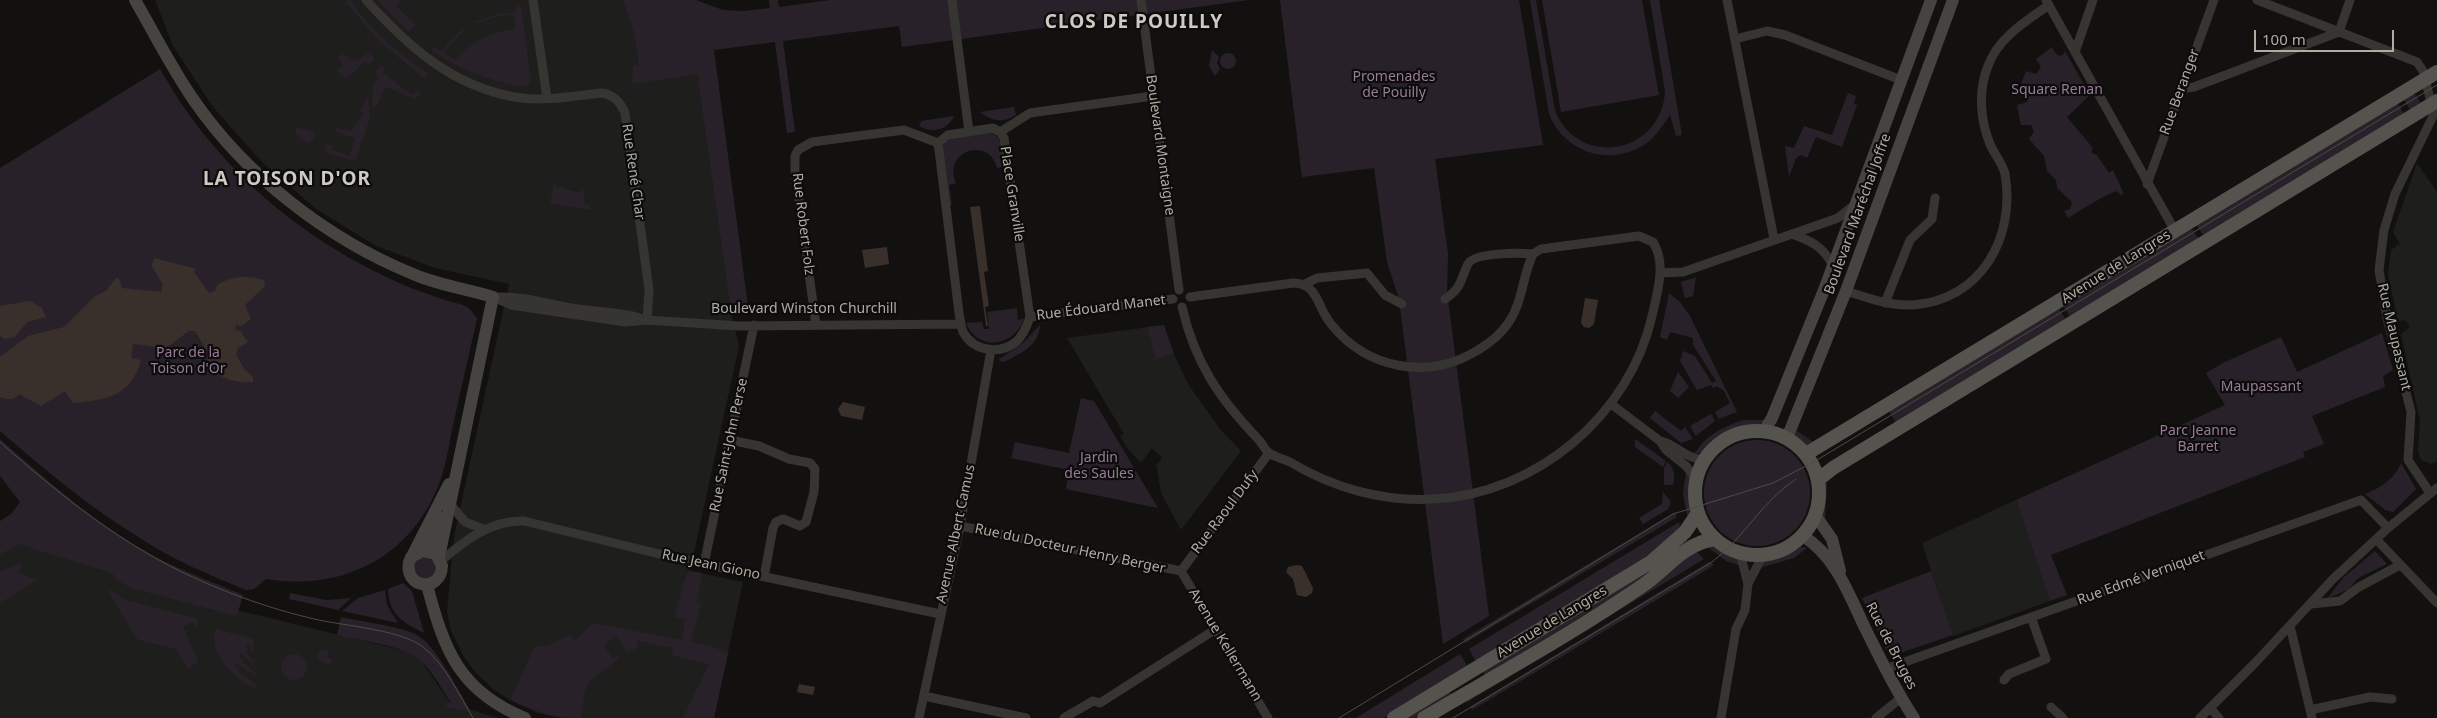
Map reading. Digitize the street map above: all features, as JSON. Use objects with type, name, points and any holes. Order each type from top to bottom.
[{"type":"main road","name":"Avenue de Langres","points":[[1806,454],[2431,76]]},
{"type":"main road","name":"Avenue de Langres","points":[[1819,479],[1833,468],[2433,100]]},
{"type":"main road","points":[[1764,431],[1787,438],[1806,454],[1819,479],[1820,495],[1815,514],[1803,536],[1776,553],[1763,555],[1740,553],[1728,549],[1714,539],[1698,513],[1694,495],[1696,479],[1704,458],[1729,437],[1742,432],[1764,431]]},
{"type":"main road","name":"Avenue de Langres","points":[[1394,718],[1651,562],[1685,532],[1698,513]]},
{"type":"main road","name":"Avenue de Langres","points":[[1424,718],[1644,586],[1678,556],[1694,545],[1714,539]]},
{"type":"street","name":"Boulevard Winston Churchill","points":[[136,0],[193,98],[212,125],[270,185],[317,222],[367,252],[414,275],[493,297],[511,296],[578,309],[624,313],[647,320],[754,325],[961,324]]},
{"type":"street","name":"Rue René Char","points":[[366,0],[399,37],[439,67],[462,80],[516,97],[546,98],[602,93],[614,97],[622,107],[648,282],[649,305],[647,320]]},
{"type":"street","points":[[533,0],[546,98]]},
{"type":"street","points":[[952,0],[969,132]]},
{"type":"street","name":"Boulevard Montaigne","points":[[1141,0],[1179,290]]},
{"type":"street","points":[[1727,0],[1774,239]]},
{"type":"street","name":"Boulevard Maréchal Joffre","points":[[1764,431],[1772,418],[1833,266],[1930,0]]},
{"type":"street","name":"Boulevard Maréchal Joffre","points":[[1787,438],[1846,291],[1953,0]]},
{"type":"street","points":[[2075,52],[2093,0]]},
{"type":"street","name":"Rue Beranger","points":[[2148,184],[2214,0]]},
{"type":"street","points":[[2256,0],[2417,62],[2431,76],[2433,100]]},
{"type":"street","points":[[2339,32],[2350,0]]},
{"type":"street","points":[[1826,283],[1885,303],[1912,305],[1943,299],[1972,282],[1990,261],[2000,240],[2008,212],[2005,172],[1989,142],[1980,108],[1987,66],[2015,28],[2047,2],[2175,231]]},
{"type":"street","points":[[1735,39],[1767,31],[1786,35],[1901,80]]},
{"type":"street","points":[[2181,89],[2194,87],[2339,32]]},
{"type":"street","points":[[1000,132],[1030,113],[1153,96]]},
{"type":"street","name":"Rue Maupassant","points":[[2433,100],[2434,114],[2432,122],[2395,194],[2384,230],[2379,270],[2387,318],[2411,412],[2408,460],[2434,491]]},
{"type":"street","name":"Place Granville","points":[[938,143],[948,135],[992,128],[1000,132],[1004,138],[1030,317]]},
{"type":"street","name":"Rue Robert Folz","points":[[816,325],[795,170],[794,156],[798,150],[812,142],[904,130],[938,143]]},
{"type":"street","points":[[938,143],[961,324],[968,338],[982,348],[991,350],[1006,348],[1017,341],[1024,332],[1030,317]]},
{"type":"street","points":[[1885,303],[1910,240],[1932,219],[1935,198]]},
{"type":"street","points":[[1660,273],[1683,272],[1843,216],[1856,203]]},
{"type":"street","points":[[1792,234],[1817,244],[1827,255],[1833,266]]},
{"type":"street","points":[[1182,307],[1196,353],[1213,384],[1231,411],[1269,453],[1319,478],[1360,492],[1412,500],[1450,498],[1508,483],[1534,469],[1570,446],[1611,404],[1644,346],[1655,304],[1660,260],[1653,242],[1639,236],[1541,249],[1533,254],[1514,253],[1476,258],[1468,264],[1458,288],[1445,299]]},
{"type":"street","points":[[1305,284],[1312,289],[1320,309],[1331,324],[1355,348],[1387,364],[1409,368],[1434,368],[1470,356],[1499,335],[1517,308],[1533,254]]},
{"type":"street","points":[[1190,297],[1292,283],[1305,284],[1317,278],[1367,273],[1385,295],[1402,304]]},
{"type":"street","points":[[1179,290],[1185,290],[1190,297],[1188,305],[1182,307],[1176,305],[1173,299],[1174,293],[1179,290]]},
{"type":"street","points":[[456,470],[411,557],[408,568],[411,579],[421,585],[427,586],[437,581],[440,577],[442,566],[436,556],[452,490],[493,297]]},
{"type":"street","name":"Rue Édouard Manet","points":[[1030,317],[1173,299]]},
{"type":"street","name":"Rue Saint-John Perse","points":[[704,564],[754,325]]},
{"type":"street","name":"Avenue Albert Camus","points":[[920,718],[940,614],[960,526],[991,350]]},
{"type":"street","points":[[1611,404],[1660,441],[1666,450],[1686,466],[1696,479]]},
{"type":"street","points":[[730,440],[759,446],[789,459],[810,463],[815,469],[814,492],[806,522],[800,526],[783,519],[776,522],[773,528],[764,576]]},
{"type":"street","points":[[1660,441],[1668,442],[1691,457],[1704,458]]},
{"type":"street","name":"Rue Raoul Dufy","points":[[1181,571],[1269,453]]},
{"type":"street","points":[[436,556],[452,490]]},
{"type":"street","points":[[2200,718],[2333,579],[2388,528],[2434,491]]},
{"type":"street","name":"Rue Edmé Verniquet","points":[[1885,669],[2361,500],[2388,528]]},
{"type":"street","points":[[450,504],[465,522],[484,529]]},
{"type":"street","name":"Rue de Bruges","points":[[1815,514],[1832,539],[1844,585]]},
{"type":"street","name":"Rue Jean Giono","points":[[436,556],[484,529],[505,522],[524,521],[704,564],[940,614]]},
{"type":"street","name":"Rue du Docteur Henry Berger","points":[[960,526],[1181,571]]},
{"type":"street","name":"Rue de Bruges","points":[[1803,536],[1817,545],[1835,569],[1885,669],[1914,718]]},
{"type":"street","points":[[2376,539],[2437,603]]},
{"type":"street","points":[[411,557],[419,552],[436,556]]},
{"type":"street","points":[[1740,553],[1748,584]]},
{"type":"street","points":[[1721,718],[1736,629],[1745,610],[1748,584],[1763,555]]},
{"type":"street","points":[[2311,604],[2340,601],[2359,587],[2400,565]]},
{"type":"street","name":"Avenue Kellermann","points":[[1181,571],[1268,718]]},
{"type":"street","points":[[427,586],[438,627],[449,653],[463,675],[481,693],[504,709],[525,718]]},
{"type":"street","points":[[2004,680],[2009,674],[2046,659],[2031,617]]},
{"type":"street","points":[[2290,626],[2311,714],[2370,697],[2392,699]]},
{"type":"street","points":[[1064,718],[1093,701],[1100,703],[1216,629]]},
{"type":"street","points":[[924,696],[1026,718]]},
{"type":"street","points":[[1876,718],[1901,698]]},
{"type":"street","points":[[2051,706],[2062,718]]},
{"type":"street","points":[[2210,708],[2219,718]]},
{"type":"shaded area","points":[[155,0],[623,0],[635,38],[638,65],[697,74],[731,313],[739,346],[690,571],[743,582],[714,718],[560,718],[538,713],[510,700],[494,690],[476,673],[464,657],[451,631],[447,611],[454,536],[509,284],[435,268],[376,246],[316,209],[263,163],[213,107],[173,46]]},
{"type":"shaded area","points":[[2417,163],[2437,192],[2437,461],[2431,464],[2421,460],[2418,451],[2420,421],[2401,334],[2410,327],[2405,320],[2398,322],[2388,275],[2391,250],[2400,244],[2393,232]]},
{"type":"shaded area","points":[[980,206],[988,271],[984,272],[989,306],[985,307],[988,326],[986,326],[970,207]]},
{"type":"shaded area","points":[[887,247],[889,264],[865,268],[862,250]]},
{"type":"shaded area","points":[[154,258],[196,269],[194,272],[209,293],[215,291],[217,285],[234,278],[252,277],[264,280],[265,286],[245,305],[251,319],[242,326],[236,325],[235,330],[240,331],[248,342],[238,348],[236,355],[245,370],[253,377],[253,382],[240,382],[229,379],[218,375],[208,368],[207,351],[195,331],[189,331],[166,348],[133,344],[131,358],[141,360],[137,372],[124,389],[106,398],[73,403],[65,391],[41,406],[19,394],[15,398],[10,399],[0,397],[0,357],[28,336],[64,327],[95,296],[106,291],[116,278],[119,278],[122,288],[161,292],[163,285],[152,266]]},
{"type":"shaded area","points":[[1585,298],[1598,300],[1594,324],[1589,328],[1584,327],[1581,323]]},
{"type":"shaded area","points":[[30,301],[42,308],[46,317],[27,322],[15,337],[5,339],[0,336],[0,306]]},
{"type":"shaded area","points":[[1164,325],[1167,339],[1188,384],[1220,429],[1241,451],[1181,530],[1161,493],[1157,468],[1155,467],[1162,458],[1152,448],[1141,463],[1128,449],[1120,436],[1124,434],[1067,338]]},
{"type":"shaded area","points":[[843,402],[865,407],[862,420],[841,416],[838,409]]},
{"type":"shaded area","points":[[2016,500],[2050,601],[1953,636],[1922,543]]},
{"type":"shaded area","points":[[22,536],[233,609],[409,652],[422,662],[450,703],[497,718],[0,718],[0,550]]},
{"type":"shaded area","points":[[1302,566],[1313,588],[1312,593],[1306,597],[1297,595],[1293,579],[1286,572],[1288,567]]},
{"type":"shaded area","points":[[799,684],[815,687],[813,695],[797,692]]},
{"type":"green space","points":[[351,0],[366,21],[385,41],[428,73],[426,80],[380,42],[345,1]]},
{"type":"green space","points":[[377,0],[401,0],[396,6],[416,25],[409,32]]},
{"type":"green space","points":[[623,0],[696,0],[723,10],[743,11],[770,8],[769,0],[778,0],[779,7],[830,0],[1249,0],[902,47],[899,26],[783,41],[795,132],[787,133],[775,42],[714,50],[749,314],[731,313],[697,74],[632,84],[633,66],[638,65],[635,38]]},
{"type":"green space","name":"Promenades de Pouilly","points":[[1280,0],[1519,0],[1543,145],[1435,159],[1448,254],[1447,292],[1489,616],[1443,644],[1399,299],[1387,262],[1374,168],[1302,177]]},
{"type":"green space","points":[[1530,0],[1536,0],[1555,111],[1566,129],[1582,141],[1599,147],[1618,146],[1635,141],[1650,129],[1660,113],[1665,92],[1650,0],[1659,0],[1682,135],[1676,136],[1670,115],[1658,133],[1648,142],[1634,150],[1620,154],[1591,153],[1566,139],[1556,128],[1549,114]]},
{"type":"green space","points":[[1542,0],[1642,0],[1659,95],[1561,112]]},
{"type":"green space","points":[[517,5],[521,5],[531,81],[525,87],[476,74],[454,64],[431,49],[434,47],[441,52],[456,35],[469,25],[443,53],[455,60],[481,39],[495,33],[514,29],[515,15],[499,16],[476,23],[475,21],[499,14],[515,13]]},
{"type":"green space","name":"Square Renan","points":[[2052,47],[2057,55],[2062,56],[2065,51],[2090,95],[2067,117],[2092,147],[2092,153],[2097,155],[2109,173],[2113,170],[2124,194],[2121,195],[2117,191],[2112,193],[2068,218],[2064,211],[2070,209],[2072,202],[2057,188],[2056,180],[2047,171],[2044,156],[2029,139],[2034,132],[2031,125],[2021,125],[2017,105],[2027,102],[2027,94],[2019,90],[2026,71],[2036,74],[2041,67],[2036,59]]},
{"type":"green space","points":[[1212,50],[1219,57],[1217,63],[1220,69],[1215,76],[1209,66]]},
{"type":"green space","points":[[369,52],[375,59],[369,65],[365,62],[346,79],[336,70],[343,67],[339,57],[343,53],[353,61],[357,61]]},
{"type":"green space","points":[[1225,53],[1231,53],[1236,58],[1234,67],[1225,69],[1220,64],[1220,58]]},
{"type":"green space","points":[[382,65],[386,68],[382,72],[412,95],[416,90],[421,93],[416,99],[385,87],[377,106],[373,106],[372,86],[379,78],[375,72]]},
{"type":"green space","name":"Parc de la Toison d'Or","points":[[160,69],[180,102],[203,133],[255,189],[284,214],[315,237],[348,257],[405,285],[465,306],[477,318],[446,460],[437,489],[424,514],[408,535],[389,552],[368,565],[345,575],[320,580],[266,579],[254,589],[246,590],[205,573],[153,546],[103,514],[68,488],[0,431],[0,168]]},
{"type":"green space","points":[[1848,93],[1856,96],[1854,103],[1857,105],[1842,147],[1816,137],[1807,158],[1801,155],[1796,158],[1789,177],[1785,146],[1794,148],[1804,126],[1832,135]]},
{"type":"green space","points":[[2414,93],[2421,103],[2412,113],[2403,98]]},
{"type":"green space","points":[[368,95],[370,118],[355,161],[327,153],[325,144],[332,145],[333,150],[349,156],[355,139],[335,131],[336,128],[351,131],[363,114],[360,110]]},
{"type":"green space","points":[[2397,102],[2406,117],[2205,238],[2195,223]]},
{"type":"green space","points":[[1014,107],[1016,115],[1002,120],[989,118],[980,112]]},
{"type":"green space","points":[[954,116],[948,125],[939,129],[929,130],[919,126],[921,121]]},
{"type":"green space","points":[[296,127],[316,133],[313,140],[307,144],[295,133]]},
{"type":"green space","points":[[991,133],[1001,143],[1005,166],[997,168],[993,158],[986,152],[977,150],[961,155],[956,162],[953,172],[956,183],[949,185],[952,205],[948,205],[942,147],[946,142],[957,137]]},
{"type":"green space","points":[[555,180],[556,186],[580,193],[583,186],[585,204],[590,205],[591,210],[550,203]]},
{"type":"green space","points":[[2190,226],[2200,241],[2072,320],[2062,304]]},
{"type":"green space","points":[[1696,277],[1693,296],[1685,298],[1681,282]]},
{"type":"green space","points":[[1669,293],[1680,302],[1690,316],[1737,412],[1719,419],[1715,412],[1730,403],[1724,391],[1717,386],[1713,388],[1711,385],[1697,390],[1680,361],[1683,351],[1695,356],[1712,383],[1716,381],[1693,345],[1693,338],[1670,332],[1667,340],[1660,337]]},
{"type":"green space","points":[[2058,307],[2067,322],[1897,425],[1888,409]]},
{"type":"green space","points":[[1017,308],[1018,320],[1024,318],[1020,327],[1005,340],[988,342],[979,339],[972,333],[966,323],[982,322],[984,329],[989,329],[987,312]]},
{"type":"green space","points":[[1040,325],[1036,339],[1028,348],[1004,362],[998,360],[1023,343]]},
{"type":"green space","points":[[1164,325],[1174,354],[1156,359],[1147,327]]},
{"type":"green space","points":[[2382,333],[2393,370],[2383,376],[2385,387],[2312,416],[2324,444],[2303,452],[2305,457],[2051,555],[2067,595],[2050,601],[2016,500],[2225,405],[2206,373],[2225,362],[2281,337],[2297,372]]},
{"type":"green space","points":[[1678,372],[1689,387],[1678,398],[1670,391]]},
{"type":"green space","name":"Jardin des Saules","points":[[1081,398],[1094,401],[1158,508],[1066,489],[1069,470],[1011,458],[1015,442],[1069,453]]},
{"type":"green space","points":[[1655,411],[1681,431],[1685,427],[1693,439],[1681,443],[1650,418]]},
{"type":"green space","points":[[1711,414],[1715,421],[1696,436],[1690,426]]},
{"type":"green space","points":[[1744,420],[1766,420],[1756,426],[1722,438],[1703,452],[1695,453],[1710,436],[1729,425]]},
{"type":"green space","points":[[1794,429],[1813,442],[1811,446],[1799,441]]},
{"type":"green space","points":[[0,439],[60,491],[123,538],[169,564],[243,595],[237,616],[131,588],[117,580],[112,573],[18,544],[0,555],[0,521],[11,514],[20,502],[0,476]]},
{"type":"green space","points":[[1635,439],[1666,461],[1663,467],[1635,447]]},
{"type":"green space","points":[[1757,440],[1777,444],[1794,456],[1806,473],[1810,493],[1806,513],[1794,530],[1777,542],[1757,546],[1737,542],[1720,530],[1708,513],[1704,493],[1708,473],[1720,456],[1737,444]]},
{"type":"green space","points":[[1667,462],[1674,472],[1673,485],[1664,485],[1664,468]]},
{"type":"green space","points":[[2401,463],[2416,489],[2393,512],[2385,510],[2365,494],[2386,482],[2395,474]]},
{"type":"green space","points":[[1686,472],[1692,488],[1692,502],[1688,519],[1683,494]]},
{"type":"green space","points":[[1824,483],[1827,483],[1825,521],[1820,512]]},
{"type":"green space","points":[[1663,492],[1671,502],[1668,509],[1643,524],[1639,518],[1662,504]]},
{"type":"green space","points":[[1675,512],[1677,517],[1465,643],[1463,639]]},
{"type":"green space","points":[[1679,522],[1680,527],[1670,543],[1477,664],[1469,649]]},
{"type":"green space","points":[[1685,537],[1690,545],[1659,570],[1485,675],[1482,670]]},
{"type":"green space","points":[[1710,544],[1728,552],[1742,566],[1726,561],[1705,545]]},
{"type":"green space","points":[[1792,548],[1807,548],[1794,558],[1762,567],[1765,559]]},
{"type":"green space","points":[[1694,549],[1704,559],[1467,702],[1465,699]]},
{"type":"green space","points":[[2375,551],[2387,564],[2358,578],[2349,589],[2327,599],[2343,578]]},
{"type":"green space","points":[[425,557],[433,560],[436,568],[433,576],[425,579],[417,576],[414,568],[417,560]]},
{"type":"green space","points":[[1709,562],[1714,565],[1472,710],[1470,707]]},
{"type":"green space","points":[[22,563],[19,573],[37,580],[0,603],[0,571]]},
{"type":"green space","points":[[690,571],[702,573],[697,602],[701,603],[691,642],[711,646],[728,653],[714,718],[683,718],[709,664],[672,655],[673,648],[636,640],[638,647],[627,653],[616,635],[604,646],[613,659],[618,656],[619,659],[590,682],[585,695],[581,718],[562,717],[544,713],[510,700],[535,646],[547,646],[570,634],[575,641],[593,623],[682,640],[685,619],[675,617],[684,581]]},
{"type":"green space","points":[[1931,571],[1953,635],[1897,654],[1887,651],[1862,598]]},
{"type":"green space","points":[[403,583],[412,591],[424,633],[398,617],[391,605],[388,589]]},
{"type":"green space","points":[[106,588],[126,600],[198,619],[198,629],[193,623],[183,626],[198,661],[188,669],[176,649],[138,640]]},
{"type":"green space","points":[[385,590],[387,605],[398,623],[342,611],[358,598]]},
{"type":"green space","points":[[290,593],[326,600],[351,598],[338,610],[289,599]]},
{"type":"green space","points":[[341,617],[394,627],[420,637],[440,660],[471,711],[448,708],[446,705],[450,702],[437,681],[425,665],[413,656],[393,647],[337,635]]},
{"type":"green space","points":[[216,629],[253,639],[254,654],[249,644],[246,645],[248,652],[246,653],[254,662],[253,664],[241,653],[239,655],[256,676],[236,663],[234,664],[239,669],[238,671],[256,685],[255,688],[231,673],[219,656],[214,638]]},
{"type":"green space","points":[[322,650],[329,650],[327,657],[332,659],[330,665],[318,660],[318,653]]},
{"type":"green space","points":[[294,654],[303,658],[307,667],[303,676],[294,680],[285,676],[281,667],[285,658]]},
{"type":"green space","points":[[1460,654],[1468,667],[1384,718],[1356,718]]},
{"type":"green space","points":[[1449,691],[1452,695],[1414,718],[1404,718]]},
{"type":"tram line","points":[[1339,718],[1673,514],[1773,483],[1812,463],[2437,85]]},
{"type":"tram line","points":[[0,442],[46,482],[94,518],[144,552],[171,567],[251,601],[319,620],[399,636],[423,647],[438,662],[451,680],[473,718]]},
{"type":"tram line","points":[[1453,718],[1712,562],[1734,542],[1773,498],[1796,479]]},
{"type":"district","name":"CLOS DE POUILLY","points":[[1134,23]]},
{"type":"district","name":"LA TOISON D'OR","points":[[287,180]]},
{"type":"park label","name":"Maupassant","points":[[2261,387]]},
{"type":"park label","name":"Parc Jeanne Barret","points":[[2198,440]]}]
